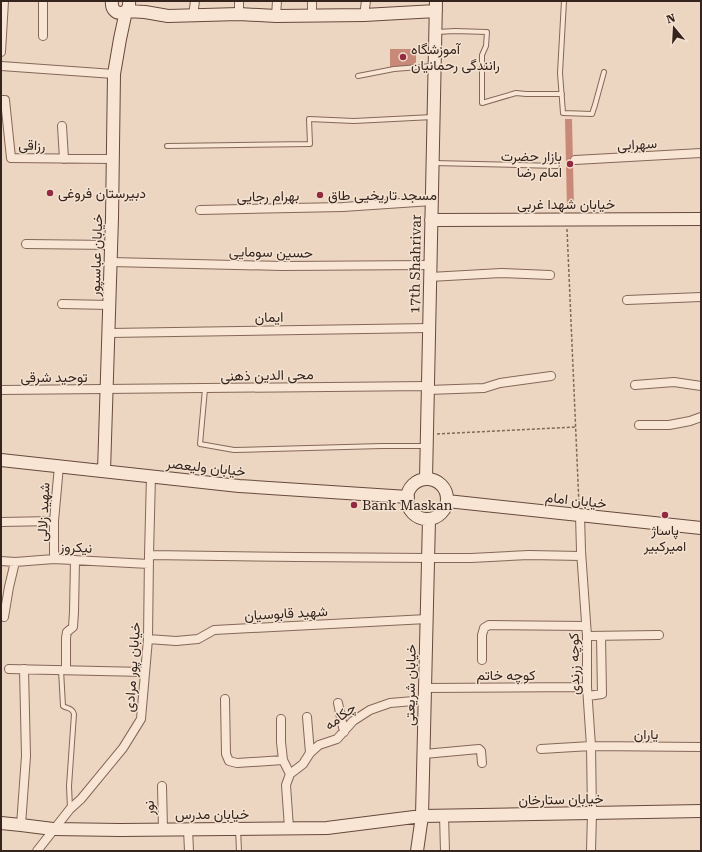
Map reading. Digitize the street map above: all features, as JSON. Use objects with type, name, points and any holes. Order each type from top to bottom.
[{"type":"main road","name":"خیابان عباسپور","points":[[110,3],[117,13],[120,13],[129,4]]},
{"type":"main road","name":"خیابان عباسپور","points":[[110,3],[120,39]]},
{"type":"main road","points":[[129,4],[145,12],[168,16],[238,14],[276,16],[364,15],[436,6]]},
{"type":"main road","name":"خیابان عباسپور","points":[[104,471],[112,245],[114,74],[120,39],[129,4]]},
{"type":"main road","name":"17th Shahrivar","points":[[426,479],[436,6]]},
{"type":"main road","name":"خیابان شهدا غربی","points":[[431,220],[701,219]]},
{"type":"main road","name":"خیابان ولیعصر","points":[[1,460],[239,486],[408,497]]},
{"type":"main road","points":[[426,479],[439,483],[444,488],[447,501],[446,506],[439,515],[429,518],[422,518],[411,510],[408,504],[408,497],[409,492],[416,483],[426,479]]},
{"type":"main road","name":"خیابان امام","points":[[447,501],[701,528]]},
{"type":"main road","name":"خیابان شریعتی","points":[[417,851],[422,816],[429,518]]},
{"type":"main road","name":"خیابان ستارخان","points":[[422,816],[701,812]]},
{"type":"main road","name":"خیابان مدرس","points":[[1,823],[54,829],[327,828],[422,816]]},
{"type":"street","points":[[1,52],[4,1]]},
{"type":"street","points":[[43,1],[43,36]]},
{"type":"street","points":[[193,15],[195,1]]},
{"type":"street","points":[[238,14],[239,1]]},
{"type":"street","points":[[276,16],[277,1]]},
{"type":"street","points":[[312,1],[312,15]]},
{"type":"street","points":[[364,15],[366,1]]},
{"type":"street","points":[[1,66],[114,74]]},
{"type":"street","name":"رزاقی","points":[[1,100],[5,100],[5,134],[11,158],[113,159]]},
{"type":"street","points":[[62,126],[64,159]]},
{"type":"street","name":"سهرابی","points":[[575,160],[701,154]]},
{"type":"street","name":"بهرام رجایی","points":[[200,210],[343,207],[432,201]]},
{"type":"street","points":[[26,244],[112,245]]},
{"type":"street","name":"حسین سومایی","points":[[111,262],[290,266],[550,275]]},
{"type":"street","points":[[627,300],[701,296]]},
{"type":"street","points":[[62,304],[110,306]]},
{"type":"street","name":"ایمان","points":[[109,333],[429,328]]},
{"type":"street","name":"محی الدین ذهنی","points":[[107,390],[484,388],[500,383],[551,376]]},
{"type":"street","points":[[635,385],[674,382],[701,386]]},
{"type":"street","name":"توحید شرقی","points":[[1,390],[107,390]]},
{"type":"street","points":[[639,425],[669,425],[690,421],[701,417]]},
{"type":"street","name":"شهید زلالی","points":[[54,559],[54,521],[59,466]]},
{"type":"street","name":"خیابان پور مرادی","points":[[37,851],[70,809],[81,799],[123,748],[141,719],[148,639],[151,476]]},
{"type":"street","name":"کوچه زرندی","points":[[580,515],[581,556],[587,636],[587,691],[591,746],[592,851]]},
{"type":"street","points":[[1,522],[54,521]]},
{"type":"street","points":[[149,555],[305,558],[471,558],[529,555],[581,556]]},
{"type":"street","name":"نیکروز","points":[[1,562],[54,559],[149,564]]},
{"type":"street","points":[[64,670],[67,632],[73,627],[75,560]]},
{"type":"street","points":[[4,617],[15,562]]},
{"type":"street","name":"شهید قابوسیان","points":[[148,639],[176,641],[198,639],[214,630],[427,619]]},
{"type":"street","points":[[482,660],[482,635],[484,628],[489,625],[586,626]]},
{"type":"street","points":[[587,636],[659,635]]},
{"type":"street","points":[[587,691],[602,694],[601,636]]},
{"type":"street","points":[[9,669],[145,672]]},
{"type":"street","points":[[21,825],[26,756],[24,669]]},
{"type":"street","name":"کوچه خاتم","points":[[425,694],[587,691]]},
{"type":"street","name":"چکامه","points":[[290,774],[303,764],[310,753],[319,745],[337,739],[353,721],[370,710],[425,694]]},
{"type":"street","points":[[225,699],[226,754],[229,760],[237,762],[283,760]]},
{"type":"street","points":[[338,703],[344,732]]},
{"type":"street","points":[[307,717],[310,753]]},
{"type":"street","points":[[281,719],[283,760],[290,774],[286,784],[289,828]]},
{"type":"street","name":"یاران","points":[[541,749],[591,746],[701,747]]},
{"type":"street","points":[[424,754],[479,749],[481,751],[482,763]]},
{"type":"street","name":"نور","points":[[162,786],[163,829]]},
{"type":"street","points":[[444,816],[445,851]]},
{"type":"street","points":[[188,829],[189,851]]},
{"type":"lane","points":[[564,1],[560,73],[563,113],[592,114],[604,72]]},
{"type":"lane","points":[[435,32],[488,32],[486,46],[482,55],[482,103],[516,93],[562,94]]},
{"type":"lane","points":[[358,76],[394,69],[435,66]]},
{"type":"lane","points":[[167,146],[310,144],[309,119],[354,121],[434,117]]},
{"type":"lane","points":[[433,163],[556,166]]},
{"type":"lane","points":[[205,389],[200,444],[234,450],[426,446]]},
{"type":"lane","points":[[64,670],[62,706],[65,708],[71,708],[74,714],[69,786],[70,809]]},
{"type":"lane","points":[[238,829],[239,851]]},
{"type":"path","points":[[567,219],[580,515]]},
{"type":"path","points":[[437,434],[576,427]]},
{"type":"building","name":"آموزشگاه رانندگی رحمانیان","points":[[390,49],[416,49],[416,67],[390,67]]},
{"type":"building","name":"بازار حضرت امام رضا","points":[[565,119],[572,119],[574,209],[567,209]]},
{"type":"place","name":"آموزشگاه رانندگی رحمانیان","points":[[403,57]]},
{"type":"place","name":"بازار حضرت امام رضا","points":[[570,164]]},
{"type":"place","name":"دبیرستان فروغی","points":[[50,193]]},
{"type":"place","name":"مسجد تاریخیی طاق","points":[[320,195]]},
{"type":"place","name":"Bank Maskan","points":[[354,505]]},
{"type":"place","name":"پاساژ امیرکبیر","points":[[665,515]]}]
